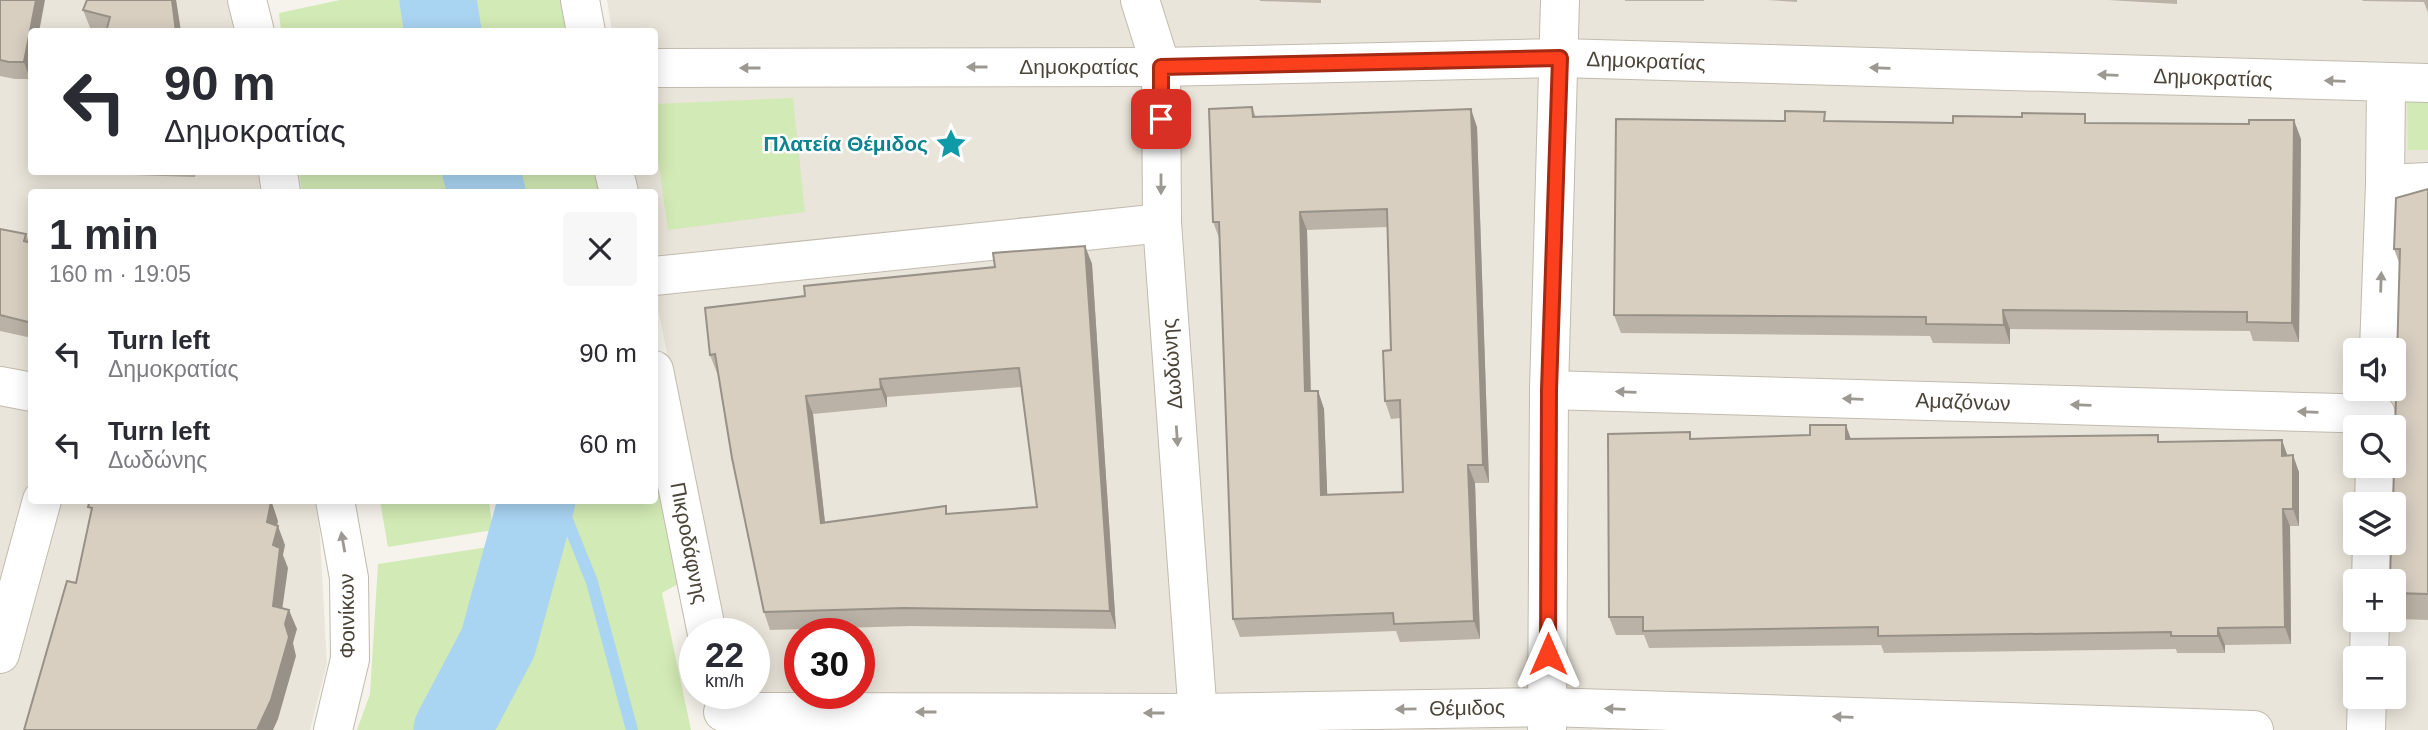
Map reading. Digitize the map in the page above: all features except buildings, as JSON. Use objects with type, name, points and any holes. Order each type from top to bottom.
[{"type":"street","points":[[247,0],[254,28]]},
{"type":"street","points":[[580,0],[585,28]]},
{"type":"street","name":"Δωδώνης","points":[[1140,0],[1161,67],[1161,223],[1198,721]]},
{"type":"street","points":[[1547,718],[1549,390],[1560,0]]},
{"type":"street","name":"Δημοκρατίας","points":[[658,68],[1161,67],[1560,58],[2428,83]]},
{"type":"street","points":[[2379,338],[2386,83]]},
{"type":"street","points":[[2385,184],[2428,182]]},
{"type":"street","points":[[658,276],[1161,223]]},
{"type":"street","points":[[0,386],[28,391]]},
{"type":"street","name":"Πικροδάφνης","points":[[658,390],[704,618]]},
{"type":"street","name":"Αμαζόνων","points":[[1549,390],[2377,410]]},
{"type":"street","points":[[0,654],[41,504]]},
{"type":"street","name":"Φοινίκων","points":[[333,730],[350,659],[349,578],[336,504]]},
{"type":"street","points":[[2366,730],[2367,709]]},
{"type":"street","name":"Θέμιδος","points":[[723,711],[1198,721],[1547,718],[2254,730]]},
{"type":"shaded area","points":[[0,0],[229,0],[234,28],[28,28],[28,175],[258,175],[261,189],[28,189],[28,504],[318,504],[327,664],[310,730],[0,730]]},
{"type":"shaded area","points":[[607,0],[2428,0],[2428,730],[745,730],[750,709],[770,709],[770,618],[722,618],[658,309],[658,189],[638,189],[635,175],[658,175],[658,28],[612,28]]},
{"type":"green space","points":[[340,0],[561,0],[566,28],[281,28],[279,13]]},
{"type":"green space","points":[[793,98],[805,212],[668,230],[658,159],[658,104]]},
{"type":"green space","points":[[2407,100],[2428,100],[2428,150],[2408,150]]},
{"type":"green space","points":[[299,175],[598,175],[600,189],[302,189]]},
{"type":"green space","points":[[658,480],[678,584],[662,593],[679,673],[679,709],[687,709],[691,730],[357,730],[370,694],[378,564],[495,546],[502,527],[498,504],[658,504]]},
{"type":"green space","points":[[381,504],[489,504],[493,530],[388,547]]},
{"type":"waterway","points":[[438,0],[442,28]]},
{"type":"waterway","points":[[482,175],[486,189]]},
{"type":"waterway","points":[[452,730],[498,643],[536,504]]},
{"type":"waterway","points":[[561,504],[592,582],[632,730]]},
{"type":"place","name":"Πλατεία Θέμιδος","points":[[951,144]]},
{"type":"route","points":[[1161,119],[1161,67],[1560,58],[1549,390],[1548,654]]}]
